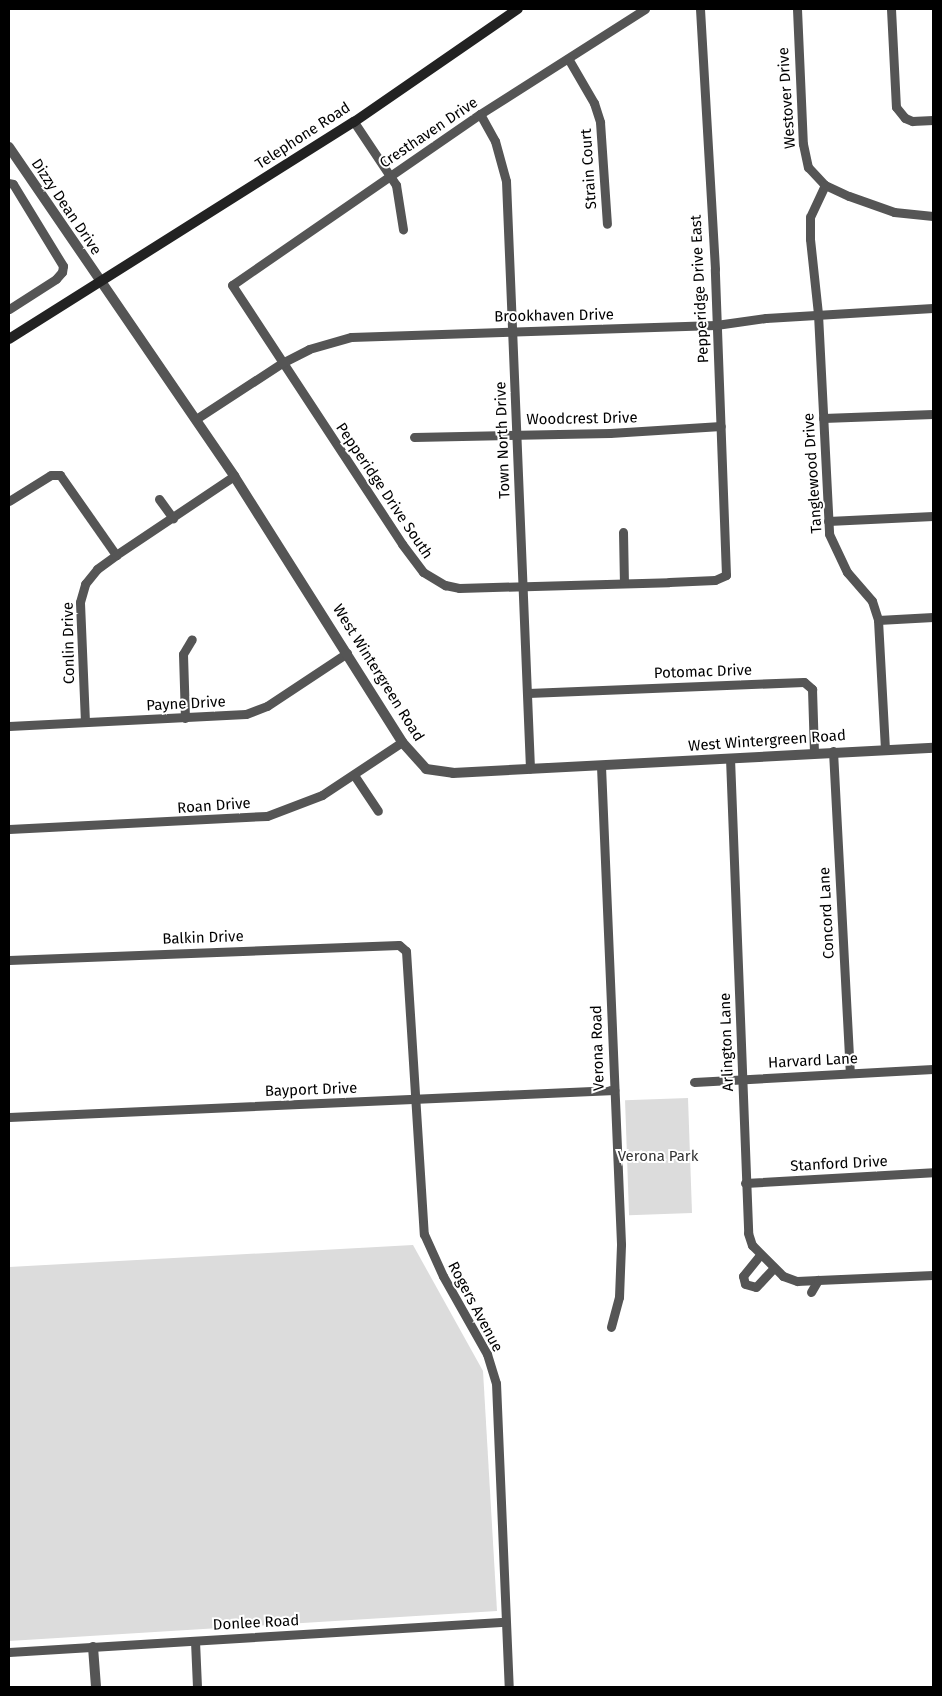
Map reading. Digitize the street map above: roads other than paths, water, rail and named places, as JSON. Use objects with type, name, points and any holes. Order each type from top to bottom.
[{"type":"main road","name":"Telephone Road","points":[[99,282],[354,122],[518,9]]},
{"type":"main road","points":[[9,339],[99,282]]},
{"type":"street","name":"Cresthaven Drive","points":[[232,285],[480,114],[570,60],[645,9]]},
{"type":"street","name":"Pepperidge Drive East","points":[[700,9],[721,426],[726,567]]},
{"type":"street","name":"Westover Drive","points":[[797,9],[804,152],[808,167],[824,185],[882,209],[933,216]]},
{"type":"street","points":[[891,9],[896,106],[905,118],[912,121],[933,120]]},
{"type":"street","name":"Strain Court","points":[[570,60],[594,104],[600,122],[607,224]]},
{"type":"street","name":"Town North Drive","points":[[480,114],[495,141],[506,181],[530,769]]},
{"type":"street","points":[[354,122],[390,175],[400,202],[403,229]]},
{"type":"street","name":"Dizzy Dean Drive","points":[[9,148],[99,282]]},
{"type":"street","points":[[9,309],[56,279],[62,272],[63,266],[11,184]]},
{"type":"street","name":"Tanglewood Drive","points":[[824,185],[810,217],[818,314],[829,534],[838,557],[868,595],[878,620],[885,750]]},
{"type":"street","name":"West Wintergreen Road","points":[[99,282],[234,476],[402,742],[420,764],[436,773],[601,766],[832,751],[933,748]]},
{"type":"street","name":"Pepperidge Drive South","points":[[232,285],[282,363],[423,572],[452,587],[523,586],[721,579],[726,575],[726,567]]},
{"type":"street","name":"Brookhaven Drive","points":[[196,419],[282,363],[309,350],[351,338],[512,330],[716,325],[818,314],[933,308]]},
{"type":"street","points":[[823,418],[933,414]]},
{"type":"street","name":"Woodcrest Drive","points":[[414,437],[721,426]]},
{"type":"street","points":[[9,501],[51,475],[60,475],[116,555]]},
{"type":"street","name":"Conlin Drive","points":[[85,722],[82,592],[90,576],[116,555],[234,476]]},
{"type":"street","points":[[159,499],[173,518]]},
{"type":"street","points":[[828,521],[933,516]]},
{"type":"street","points":[[623,532],[624,583]]},
{"type":"street","points":[[878,620],[933,617]]},
{"type":"street","points":[[185,718],[183,654],[192,639]]},
{"type":"street","name":"Payne Drive","points":[[9,726],[238,715],[256,710],[347,653]]},
{"type":"street","name":"Potomac Drive","points":[[528,693],[804,682],[812,689],[814,753]]},
{"type":"street","name":"Roan Drive","points":[[9,829],[268,816],[322,795],[402,742]]},
{"type":"street","name":"Concord Lane","points":[[832,751],[850,1073]]},
{"type":"street","name":"Arlington Lane","points":[[730,758],[748,1233],[760,1255],[789,1280],[933,1275]]},
{"type":"street","name":"Verona Road","points":[[601,766],[620,1245],[619,1297],[611,1327]]},
{"type":"street","points":[[354,775],[378,810]]},
{"type":"street","name":"Balkin Drive","points":[[9,960],[399,945]]},
{"type":"street","name":"Rogers Avenue","points":[[399,945],[408,960],[424,1234],[443,1276],[487,1354],[496,1383],[509,1687]]},
{"type":"street","name":"Harvard Lane","points":[[694,1082],[742,1078],[933,1070]]},
{"type":"street","name":"Bayport Drive","points":[[9,1117],[614,1090]]},
{"type":"street","name":"Stanford Drive","points":[[746,1183],[933,1172]]},
{"type":"street","points":[[760,1255],[743,1276],[745,1284],[756,1287],[774,1268]]},
{"type":"street","points":[[811,1292],[818,1280]]},
{"type":"street","name":"Donlee Road","points":[[9,1652],[505,1622]]},
{"type":"street","points":[[195,1641],[197,1687]]},
{"type":"street","points":[[94,1647],[96,1687]]},
{"type":"park label","name":"Verona Park","points":[[658,1157]]}]
